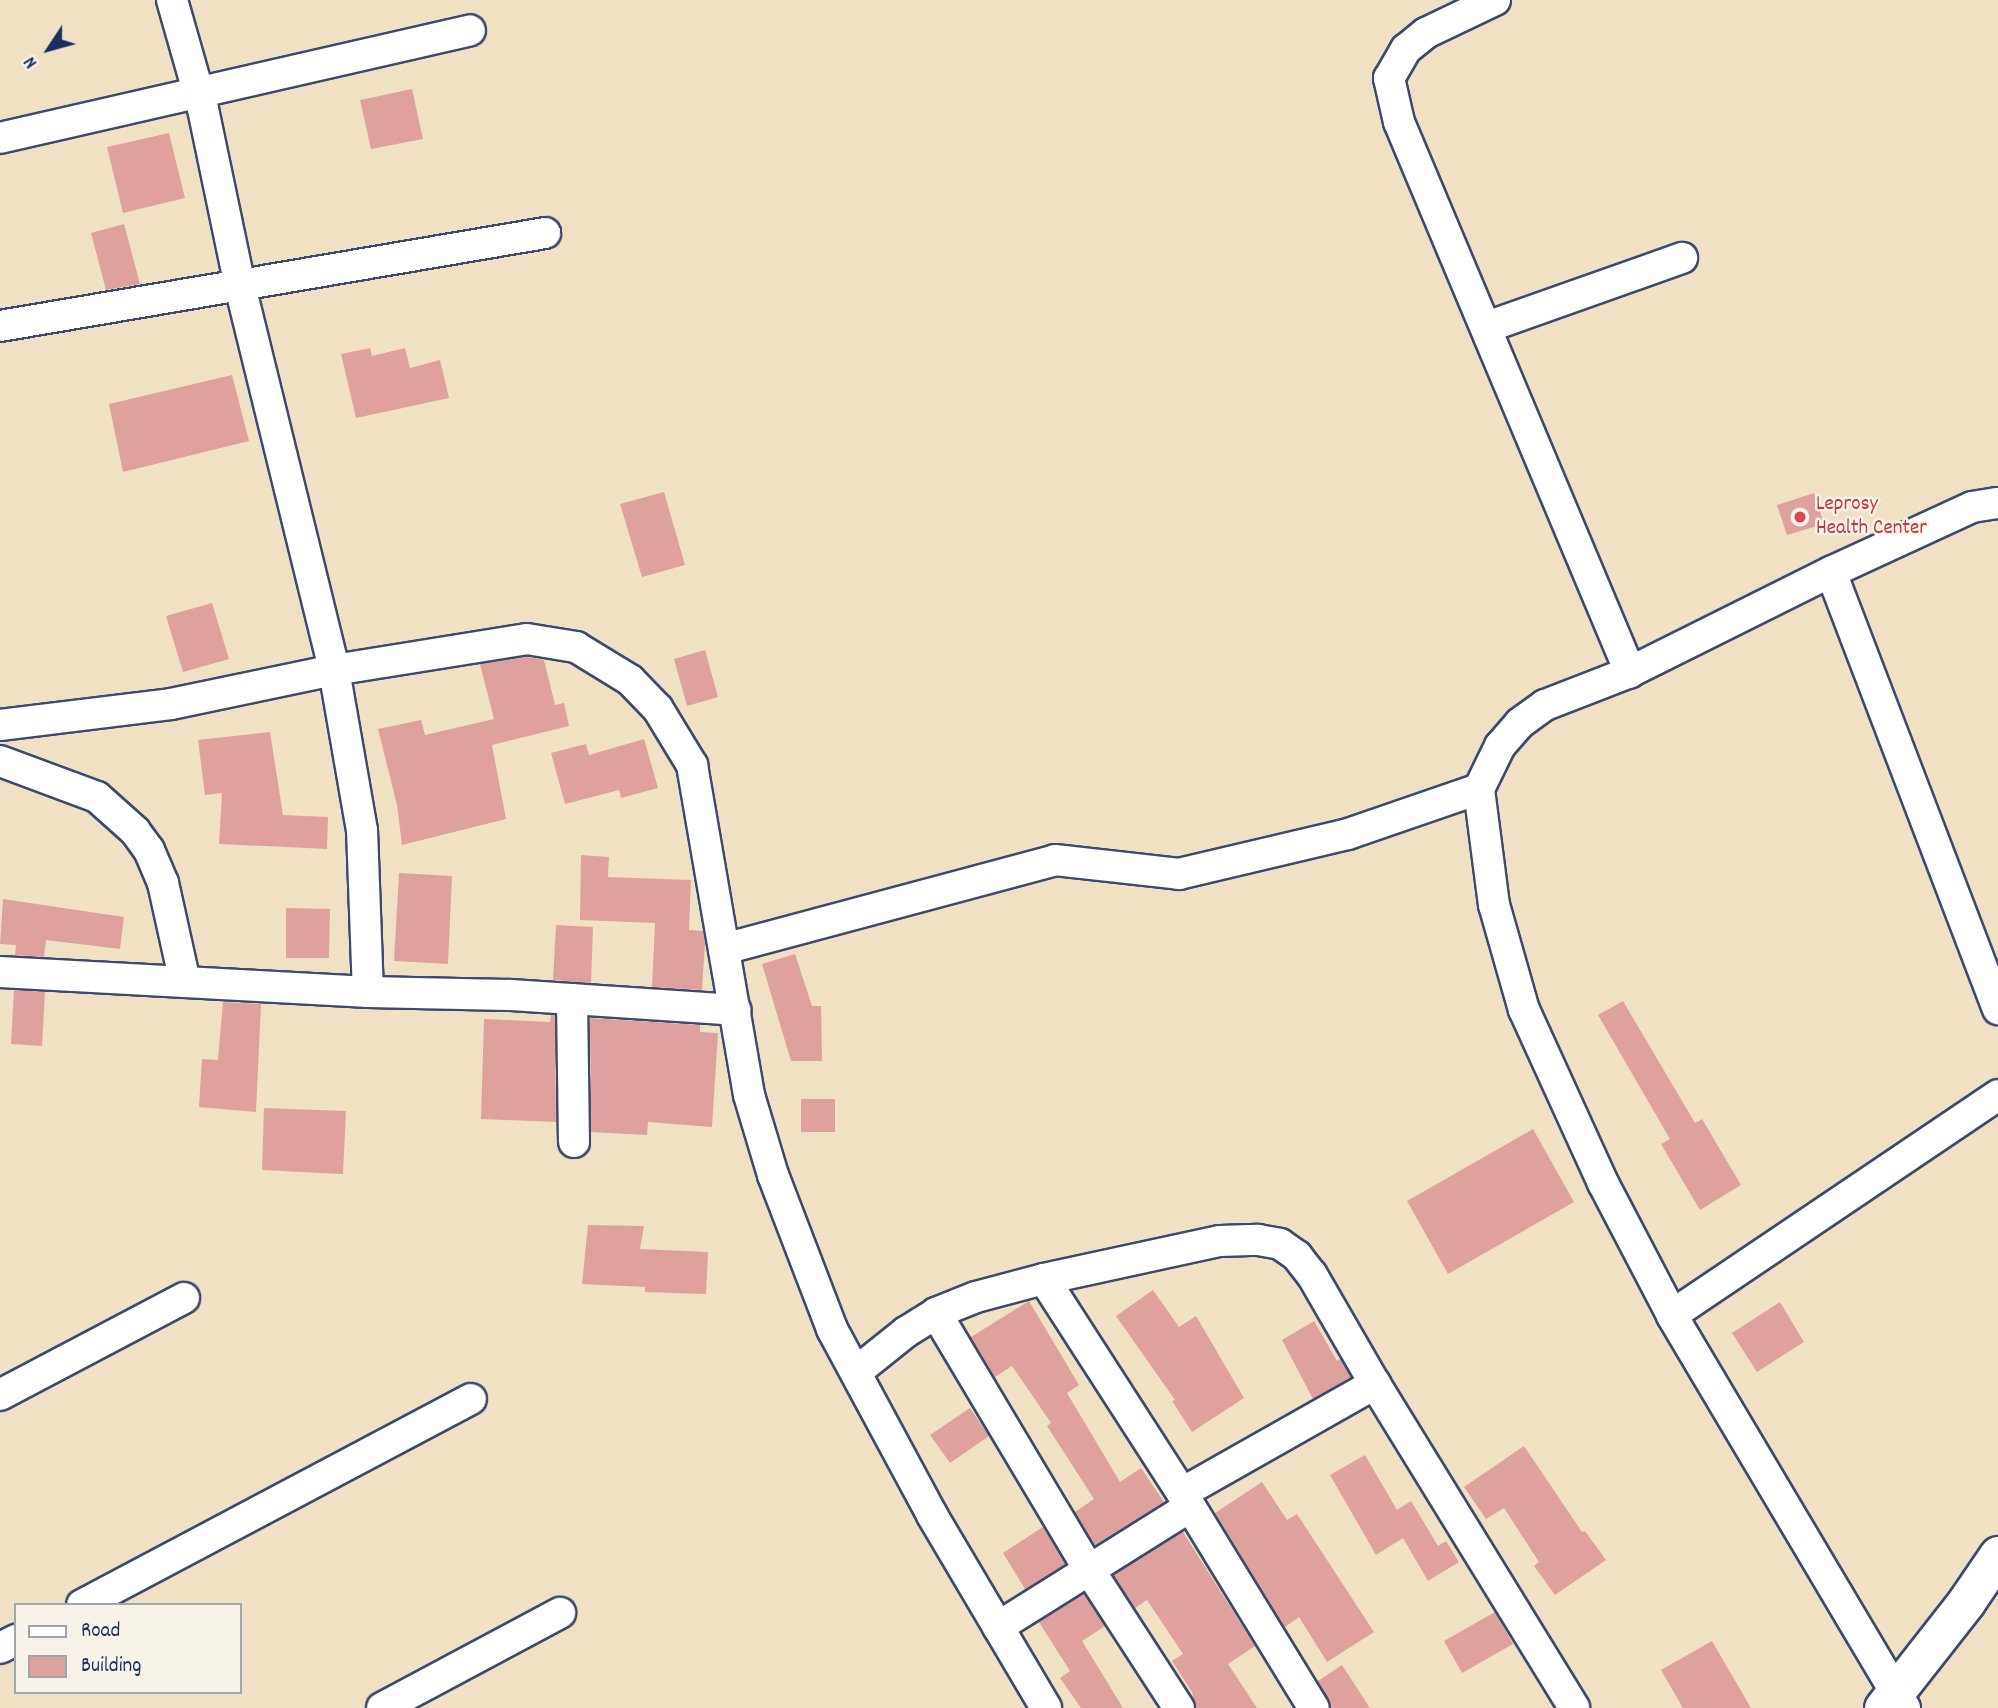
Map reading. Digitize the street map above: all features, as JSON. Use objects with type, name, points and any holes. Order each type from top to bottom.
[{"type":"street","points":[[172,0],[198,92],[240,286],[334,670],[362,830],[368,992]]},
{"type":"street","points":[[1495,0],[1426,33],[1406,49],[1389,78],[1399,122],[1630,672]]},
{"type":"street","points":[[0,138],[470,30]]},
{"type":"street","points":[[0,326],[545,233]]},
{"type":"street","points":[[1487,327],[1682,258]]},
{"type":"street","points":[[1998,503],[1972,507],[1831,572],[1630,672],[1545,705],[1520,723],[1500,746],[1479,789],[1494,905],[1524,1010],[1603,1183],[1672,1315],[1894,1702],[1998,1555]]},
{"type":"street","points":[[1831,572],[1998,1009]]},
{"type":"street","points":[[0,725],[171,704],[334,670],[527,639],[576,647],[630,680],[658,709],[692,765],[749,1095],[773,1175],[832,1329],[932,1515],[1046,1708]]},
{"type":"street","points":[[0,761],[97,796],[135,831],[149,850],[163,883],[185,982]]},
{"type":"street","points":[[724,948],[1055,860],[1179,874],[1348,834],[1479,789]]},
{"type":"street","points":[[0,972],[368,992],[572,999],[735,1010]]},
{"type":"street","points":[[572,999],[574,1142]]},
{"type":"street","points":[[1672,1315],[1998,1095]]},
{"type":"street","points":[[856,1372],[906,1332],[936,1313],[976,1297],[1044,1279],[1220,1241],[1258,1240],[1280,1244],[1297,1256],[1312,1275],[1375,1384],[1572,1707]]},
{"type":"street","points":[[1044,1279],[1186,1500],[1314,1708]]},
{"type":"street","points":[[0,1395],[184,1298]]},
{"type":"street","points":[[936,1313],[1088,1568],[1179,1708]]},
{"type":"street","points":[[998,1627],[1186,1500],[1375,1384]]},
{"type":"street","points":[[86,1603],[471,1399]]},
{"type":"street","points":[[382,1708],[560,1614]]},
{"type":"building","points":[[412,89],[423,139],[371,149],[360,100]]},
{"type":"building","points":[[169,133],[185,198],[123,213],[107,147]]},
{"type":"building","points":[[124,224],[140,284],[106,290],[91,233]]},
{"type":"building","points":[[370,348],[372,356],[405,348],[410,368],[440,360],[449,398],[356,418],[341,354]]},
{"type":"building","points":[[232,375],[249,441],[123,472],[109,404]]},
{"type":"building","points":[[664,492],[685,565],[642,577],[620,504]]},
{"type":"building","points":[[1814,493],[1824,524],[1787,535],[1777,505]]},
{"type":"building","points":[[212,603],[229,659],[183,672],[166,616]]},
{"type":"building","points":[[705,650],[718,697],[687,706],[674,659]]},
{"type":"building","points":[[527,657],[544,660],[555,705],[564,703],[569,726],[492,745],[506,819],[402,845],[397,805],[378,729],[421,720],[425,735],[494,719],[480,664]]},
{"type":"building","points":[[270,732],[283,815],[328,817],[327,849],[219,844],[222,793],[205,795],[198,740]]},
{"type":"building","points":[[644,739],[658,788],[621,798],[619,790],[565,804],[551,753],[586,744],[589,755]]},
{"type":"building","points":[[581,855],[609,857],[608,877],[691,880],[689,930],[703,931],[705,943],[702,990],[652,987],[655,923],[580,920]]},
{"type":"building","points":[[399,873],[452,876],[448,964],[394,961]]},
{"type":"building","points":[[3,899],[124,917],[120,949],[46,940],[44,957],[15,955],[16,945],[0,944]]},
{"type":"building","points":[[286,908],[330,909],[329,958],[286,958]]},
{"type":"building","points":[[556,925],[593,927],[591,983],[553,980]]},
{"type":"building","points":[[795,954],[812,1006],[821,1006],[822,1061],[791,1061],[762,964]]},
{"type":"building","points":[[14,990],[45,992],[42,1046],[11,1044]]},
{"type":"building","points":[[1623,1001],[1695,1123],[1702,1119],[1741,1185],[1700,1210],[1661,1144],[1670,1139],[1598,1015]]},
{"type":"building","points":[[223,1002],[261,1004],[256,1112],[199,1107],[202,1059],[218,1060]]},
{"type":"building","points":[[551,1015],[555,1015],[556,1122],[481,1119],[484,1019],[550,1022]]},
{"type":"building","points":[[590,1018],[700,1025],[700,1032],[718,1033],[712,1127],[648,1122],[647,1135],[591,1132]]},
{"type":"building","points":[[801,1099],[835,1099],[835,1132],[801,1132]]},
{"type":"building","points":[[264,1108],[346,1111],[343,1174],[262,1170]]},
{"type":"building","points":[[1533,1129],[1574,1202],[1448,1274],[1407,1201]]},
{"type":"building","points":[[588,1225],[644,1226],[640,1249],[708,1252],[706,1294],[645,1292],[645,1287],[582,1284]]},
{"type":"building","points":[[1153,1290],[1179,1327],[1196,1316],[1244,1398],[1192,1432],[1172,1401],[1175,1400],[1116,1316]]},
{"type":"building","points":[[1029,1301],[1079,1385],[1067,1393],[1120,1482],[1141,1468],[1164,1502],[1095,1545],[1075,1512],[1094,1499],[1047,1426],[1051,1423],[1012,1366],[995,1377],[971,1337]]},
{"type":"building","points":[[1780,1302],[1804,1342],[1757,1372],[1732,1333]]},
{"type":"building","points":[[1314,1321],[1337,1361],[1340,1359],[1351,1377],[1313,1399],[1282,1340]]},
{"type":"building","points":[[970,1408],[989,1436],[950,1463],[930,1435]]},
{"type":"building","points":[[1524,1446],[1582,1532],[1585,1531],[1606,1560],[1555,1595],[1534,1566],[1539,1562],[1504,1508],[1486,1519],[1464,1487]]},
{"type":"building","points":[[1365,1455],[1397,1510],[1411,1501],[1438,1546],[1446,1541],[1459,1562],[1428,1581],[1403,1538],[1376,1555],[1330,1475]]},
{"type":"building","points":[[1262,1482],[1287,1520],[1297,1514],[1374,1632],[1327,1662],[1299,1617],[1285,1627],[1215,1513]]},
{"type":"building","points":[[1043,1527],[1065,1564],[1025,1589],[1003,1553]]},
{"type":"building","points":[[1183,1532],[1255,1646],[1228,1664],[1257,1708],[1196,1708],[1192,1692],[1172,1661],[1183,1654],[1147,1600],[1135,1608],[1113,1575]]},
{"type":"building","points":[[1084,1594],[1105,1626],[1082,1641],[1123,1708],[1081,1708],[1060,1678],[1070,1671],[1039,1622]]},
{"type":"building","points":[[1495,1612],[1513,1644],[1462,1673],[1444,1641]]},
{"type":"building","points":[[1712,1641],[1751,1708],[1683,1708],[1661,1670]]},
{"type":"building","points":[[1342,1665],[1370,1708],[1331,1708],[1318,1681]]},
{"type":"place","name":"Leprosy Health Center","points":[[1800,517]]}]
